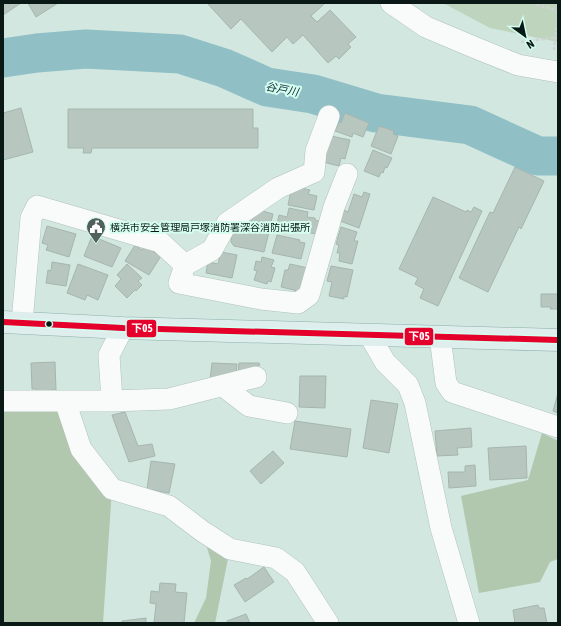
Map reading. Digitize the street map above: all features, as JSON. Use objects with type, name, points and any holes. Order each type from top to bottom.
[{"type":"main road","points":[[12,322],[123,328],[558,340]]},
{"type":"street","points":[[391,3],[426,27],[468,45],[518,65],[555,72]]},
{"type":"street","points":[[329,116],[316,151],[314,172],[278,188],[227,223],[212,250],[185,265],[179,283],[261,299],[298,302],[309,295],[334,207],[347,174]]},
{"type":"street","points":[[12,322],[31,218],[37,206],[160,242],[185,265]]},
{"type":"street","points":[[112,401],[109,355],[123,328]]},
{"type":"street","points":[[370,336],[384,362],[408,385],[415,403],[441,528],[469,623]]},
{"type":"street","points":[[440,337],[446,383],[452,392],[558,427]]},
{"type":"street","points":[[3,401],[112,401],[169,399],[256,377]]},
{"type":"street","points":[[223,386],[249,406],[287,413]]},
{"type":"street","points":[[65,401],[81,449],[112,489],[169,506],[202,531],[230,549],[276,558],[295,572],[328,623]]},
{"type":"path","points":[[532,3],[558,11]]},
{"type":"path","points":[[555,72],[558,16]]},
{"type":"green space","points":[[443,3],[558,3],[558,42],[490,28]]},
{"type":"green space","points":[[3,401],[65,401],[112,489],[103,623],[4,623]]},
{"type":"green space","points":[[542,433],[558,441],[558,559],[550,562],[540,582],[479,593],[461,496],[528,480]]},
{"type":"green space","points":[[202,531],[230,549],[215,623],[194,623],[206,598],[211,561]]},
{"type":"building","points":[[3,3],[21,3],[3,15]]},
{"type":"building","points":[[28,3],[58,3],[36,17]]},
{"type":"building","points":[[207,3],[323,3],[324,4],[311,16],[317,22],[330,10],[356,37],[348,44],[351,47],[339,59],[336,56],[328,63],[303,35],[293,44],[287,37],[272,52],[241,19],[231,29]]},
{"type":"building","points":[[21,108],[33,152],[3,160],[3,113]]},
{"type":"building","points":[[68,109],[253,109],[253,128],[258,128],[258,148],[92,148],[91,153],[83,153],[84,148],[68,148]]},
{"type":"building","points":[[345,113],[369,123],[363,137],[353,133],[352,137],[335,131],[339,122],[341,123]]},
{"type":"building","points":[[379,126],[394,131],[393,134],[398,136],[391,154],[371,146]]},
{"type":"building","points":[[331,136],[350,140],[345,159],[341,158],[339,166],[323,162]]},
{"type":"building","points":[[373,150],[392,158],[387,168],[385,167],[383,173],[381,172],[379,177],[364,171]]},
{"type":"building","points":[[515,167],[544,181],[521,229],[519,227],[488,292],[459,278],[490,212],[493,213]]},
{"type":"building","points":[[292,186],[310,190],[308,194],[317,196],[314,210],[288,205]]},
{"type":"building","points":[[364,192],[370,194],[359,228],[340,221],[344,210],[348,212],[354,194],[362,197]]},
{"type":"building","points":[[433,197],[466,212],[467,210],[471,212],[474,207],[482,211],[438,306],[420,298],[424,289],[415,284],[418,278],[399,269]]},
{"type":"building","points":[[289,208],[308,212],[307,217],[315,218],[315,220],[319,221],[317,234],[304,232],[304,229],[277,224],[279,215],[287,217]]},
{"type":"building","points":[[255,209],[273,214],[269,230],[244,224],[247,216]]},
{"type":"building","points":[[47,226],[76,234],[69,257],[46,250],[48,245],[42,243]]},
{"type":"building","points":[[233,226],[269,232],[264,252],[234,246],[231,242]]},
{"type":"building","points":[[341,227],[357,232],[354,241],[358,241],[352,264],[339,261],[340,253],[337,253],[339,245],[336,244]]},
{"type":"building","points":[[277,235],[300,240],[299,242],[305,243],[301,259],[272,253]]},
{"type":"building","points":[[92,236],[121,248],[112,267],[84,256]]},
{"type":"building","points":[[135,245],[142,250],[144,246],[161,256],[149,275],[125,261]]},
{"type":"building","points":[[221,252],[237,255],[232,278],[206,273],[208,262],[218,264]]},
{"type":"building","points":[[262,257],[274,260],[271,267],[275,268],[271,282],[268,281],[267,284],[254,280],[257,271],[254,270],[256,261],[261,262]]},
{"type":"building","points":[[52,262],[70,265],[66,286],[46,283],[48,270],[51,271]]},
{"type":"building","points":[[78,264],[108,275],[98,300],[87,295],[85,300],[67,293]]},
{"type":"building","points":[[127,264],[142,278],[138,281],[142,285],[127,298],[115,286],[121,279],[117,275]]},
{"type":"building","points":[[290,264],[308,268],[302,292],[281,287],[285,270],[288,270]]},
{"type":"building","points":[[331,266],[353,270],[347,297],[344,296],[344,299],[329,296],[332,282],[327,281]]},
{"type":"building","points":[[541,294],[558,294],[558,309],[541,307]]},
{"type":"building","points":[[55,362],[56,390],[37,391],[37,389],[32,389],[31,363]]},
{"type":"building","points":[[212,363],[237,364],[236,372],[210,380]]},
{"type":"building","points":[[239,363],[259,363],[260,365],[238,372]]},
{"type":"building","points":[[300,376],[326,376],[325,408],[299,407]]},
{"type":"building","points":[[558,393],[558,413],[553,411]]},
{"type":"building","points":[[371,400],[398,404],[389,453],[363,448]]},
{"type":"building","points":[[125,412],[138,446],[152,444],[155,456],[129,462],[112,415]]},
{"type":"building","points":[[295,421],[351,429],[347,457],[290,449]]},
{"type":"building","points":[[471,428],[472,447],[457,448],[458,455],[437,456],[435,431]]},
{"type":"building","points":[[526,446],[527,478],[490,480],[488,448]]},
{"type":"building","points":[[273,451],[284,463],[261,484],[250,471]]},
{"type":"building","points":[[151,461],[175,464],[169,493],[147,489]]},
{"type":"building","points":[[475,465],[476,486],[449,488],[448,472],[465,472],[465,466]]},
{"type":"building","points":[[264,567],[274,582],[245,602],[234,585],[246,578],[247,579]]},
{"type":"building","points":[[160,583],[176,584],[175,592],[187,593],[184,623],[154,623],[156,604],[150,603],[151,591],[159,592]]},
{"type":"building","points":[[538,605],[539,608],[544,608],[547,623],[515,623],[513,610]]},
{"type":"building","points":[[246,614],[250,623],[228,623],[227,621]]},
{"type":"building","points":[[146,618],[146,623],[122,623],[122,621]]},
{"type":"waterway","name":"谷戸川","points":[[3,58],[37,53],[86,49],[180,54],[224,68],[267,87],[313,94],[376,113],[470,125],[538,156],[558,156]]},
{"type":"transit line","name":"下05","points":[[3,322],[123,328],[558,340]]},
{"type":"place","name":"横浜市安全管理局戸塚消防署深谷消防出張所","points":[[96,244]]}]
